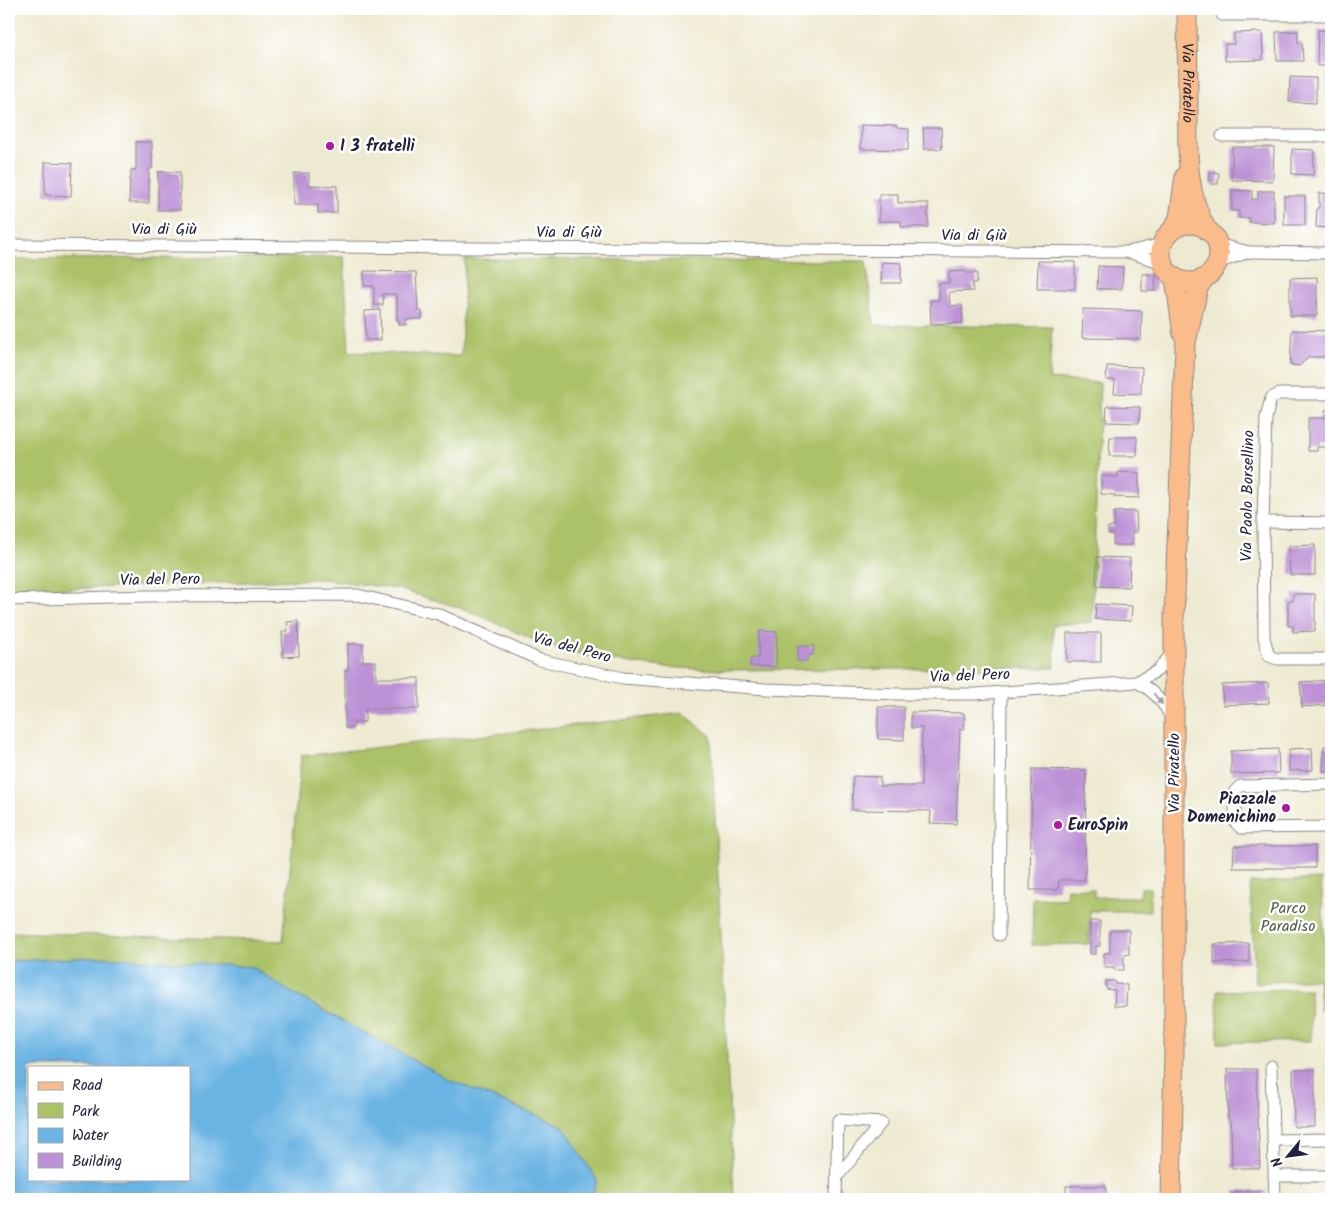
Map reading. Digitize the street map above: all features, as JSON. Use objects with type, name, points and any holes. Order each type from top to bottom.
[{"type":"main road","name":"Via Piratello","points":[[1185,347],[1198,288],[1204,278],[1212,272],[1217,263],[1219,253],[1212,237],[1201,220],[1194,196],[1188,157],[1187,9]]},
{"type":"main road","name":"Via Piratello","points":[[1163,263],[1161,253],[1179,218],[1188,157]]},
{"type":"main road","points":[[1168,237],[1181,225],[1190,224],[1199,226],[1212,237]]},
{"type":"main road","points":[[1163,263],[1175,278],[1185,281],[1195,281],[1204,278]]},
{"type":"main road","name":"Via Piratello","points":[[1171,1199],[1174,1050],[1174,650],[1185,347],[1175,278]]},
{"type":"street","points":[[1222,15],[1331,16]]},
{"type":"street","points":[[1222,136],[1331,136]]},
{"type":"street","name":"Via di Giù","points":[[1128,252],[1168,237]]},
{"type":"street","points":[[1212,237],[1249,252]]},
{"type":"street","name":"Via di Giù","points":[[9,245],[1128,252],[1163,263]]},
{"type":"street","points":[[1217,263],[1249,252],[1331,253]]},
{"type":"street","name":"Via Paolo Borsellino","points":[[1331,394],[1279,394],[1272,398],[1266,418],[1263,522],[1264,638],[1269,656],[1277,659],[1331,659]]},
{"type":"street","points":[[1263,522],[1331,522]]},
{"type":"street","name":"Via del Pero","points":[[9,600],[146,596],[358,595],[438,614],[540,660],[622,678],[756,688],[976,694],[1136,682],[1157,671],[1174,650]]},
{"type":"street","points":[[1136,682],[1147,687],[1156,695],[1174,722]]},
{"type":"street","points":[[998,935],[1001,692]]},
{"type":"street","points":[[1331,784],[1240,786],[1235,791],[1236,822],[1241,828],[1331,827]]},
{"type":"street","points":[[1271,1066],[1275,1199]]},
{"type":"street","points":[[836,1199],[838,1120],[881,1123],[837,1176]]},
{"type":"street","points":[[1273,1140],[1331,1139]]},
{"type":"street","points":[[1274,1176],[1331,1176]]},
{"type":"green space","points":[[344,257],[349,352],[461,356],[465,259],[866,261],[874,325],[1052,327],[1049,379],[1100,383],[1092,622],[1053,625],[1055,668],[717,670],[662,667],[599,659],[538,642],[467,610],[398,589],[323,579],[9,590],[9,259]]},
{"type":"green space","points":[[683,713],[711,736],[734,1199],[591,1199],[597,1180],[563,1126],[449,1080],[287,990],[253,967],[104,957],[9,961],[9,932],[283,941],[301,756]]},
{"type":"green space","name":"Parco Paradiso","points":[[1321,879],[1325,952],[1331,952],[1331,1009],[1320,1010],[1318,979],[1255,983],[1250,883]]},
{"type":"green space","points":[[1067,888],[1094,889],[1094,897],[1140,897],[1141,888],[1150,888],[1150,911],[1090,911],[1089,944],[1032,945],[1033,898],[1066,899]]},
{"type":"green space","points":[[1310,989],[1311,1041],[1218,1043],[1217,991]]},
{"type":"water","points":[[104,957],[252,967],[287,990],[449,1080],[563,1126],[597,1180],[591,1199],[9,1199],[9,961]]},
{"type":"building","points":[[1318,30],[1331,30],[1331,66],[1317,66]]},
{"type":"building","points":[[1298,31],[1298,43],[1302,43],[1303,61],[1277,61],[1276,32]]},
{"type":"building","points":[[1262,32],[1263,60],[1225,61],[1225,44],[1234,44],[1234,33]]},
{"type":"building","points":[[1327,76],[1331,77],[1331,103],[1327,103]]},
{"type":"building","points":[[1290,77],[1316,78],[1316,103],[1289,102]]},
{"type":"building","points":[[861,125],[897,126],[897,128],[909,129],[908,150],[861,149]]},
{"type":"building","points":[[923,128],[941,128],[942,149],[924,149]]},
{"type":"building","points":[[136,142],[152,142],[152,169],[149,169],[149,203],[129,203],[131,170],[136,170]]},
{"type":"building","points":[[1232,147],[1274,147],[1273,181],[1232,180]]},
{"type":"building","points":[[1292,149],[1314,150],[1313,175],[1292,174]]},
{"type":"building","points":[[45,162],[72,163],[71,196],[45,195]]},
{"type":"building","points":[[158,172],[180,172],[180,210],[158,210]]},
{"type":"building","points":[[1210,172],[1219,173],[1218,184],[1210,184]]},
{"type":"building","points":[[294,173],[309,173],[309,185],[337,186],[337,213],[318,213],[318,205],[294,205]]},
{"type":"building","points":[[1232,190],[1252,191],[1252,199],[1258,199],[1258,191],[1274,191],[1274,223],[1249,222],[1249,218],[1239,218],[1239,211],[1232,211]]},
{"type":"building","points":[[1319,193],[1331,194],[1331,228],[1316,227]]},
{"type":"building","points":[[879,194],[898,194],[898,203],[928,203],[928,227],[901,227],[901,221],[879,221]]},
{"type":"building","points":[[1284,196],[1305,196],[1305,225],[1284,225]]},
{"type":"building","points":[[1038,261],[1075,262],[1075,289],[1037,289]]},
{"type":"building","points":[[882,262],[901,263],[901,283],[881,283]]},
{"type":"building","points":[[1098,266],[1123,267],[1122,289],[1097,289]]},
{"type":"building","points":[[364,271],[416,272],[418,311],[422,311],[422,319],[406,319],[406,325],[399,325],[397,320],[397,294],[383,294],[383,305],[374,305],[374,286],[364,286]]},
{"type":"building","points":[[966,271],[966,273],[977,273],[977,283],[972,283],[973,291],[949,292],[950,306],[962,305],[963,323],[931,324],[930,300],[939,300],[939,283],[949,283],[949,272]]},
{"type":"building","points":[[1142,274],[1156,274],[1155,291],[1142,291]]},
{"type":"building","points":[[1317,277],[1317,316],[1290,316],[1290,278]]},
{"type":"building","points":[[1083,309],[1142,311],[1141,339],[1082,338]]},
{"type":"building","points":[[380,310],[381,340],[366,340],[365,311]]},
{"type":"building","points":[[1292,330],[1331,331],[1331,357],[1309,357],[1299,366],[1290,365]]},
{"type":"building","points":[[1107,366],[1142,367],[1141,394],[1114,393],[1115,380],[1106,380]]},
{"type":"building","points":[[1107,406],[1140,407],[1139,423],[1106,422]]},
{"type":"building","points":[[1325,410],[1331,410],[1331,447],[1317,447],[1317,451],[1308,451],[1308,418],[1325,418]]},
{"type":"building","points":[[1110,437],[1137,437],[1137,456],[1109,456]]},
{"type":"building","points":[[1118,472],[1139,473],[1139,498],[1114,497],[1115,495],[1101,494],[1101,476],[1118,477]]},
{"type":"building","points":[[1136,511],[1137,532],[1132,532],[1132,545],[1113,545],[1113,534],[1108,534],[1108,527],[1114,527],[1114,512]]},
{"type":"building","points":[[1315,545],[1315,575],[1290,575],[1289,546]]},
{"type":"building","points":[[1097,557],[1130,558],[1129,587],[1096,586]]},
{"type":"building","points":[[1293,594],[1315,594],[1315,631],[1293,632],[1293,626],[1288,626],[1288,601],[1293,601]]},
{"type":"building","points":[[1327,594],[1331,595],[1331,627],[1327,627]]},
{"type":"building","points":[[1096,604],[1132,606],[1131,621],[1095,619]]},
{"type":"building","points":[[298,621],[299,656],[283,657],[282,632],[288,631],[287,622]]},
{"type":"building","points":[[759,631],[777,632],[776,667],[750,666],[751,658],[758,658]]},
{"type":"building","points":[[1067,633],[1101,633],[1101,662],[1067,662]]},
{"type":"building","points":[[348,644],[363,644],[363,661],[376,661],[376,678],[419,678],[419,709],[365,709],[365,722],[354,722],[353,728],[345,728],[345,670],[348,670]]},
{"type":"building","points":[[798,646],[814,646],[813,655],[808,655],[807,661],[797,661]]},
{"type":"building","points":[[1331,680],[1331,705],[1302,707],[1300,682]]},
{"type":"building","points":[[1268,683],[1269,703],[1223,705],[1222,685]]},
{"type":"building","points":[[878,707],[904,707],[904,740],[878,739]]},
{"type":"building","points":[[911,712],[964,713],[964,729],[960,729],[956,824],[930,823],[931,811],[852,810],[853,776],[880,777],[880,786],[921,786],[922,728],[911,728]]},
{"type":"building","points":[[1324,746],[1331,747],[1331,771],[1323,771]]},
{"type":"building","points":[[1312,748],[1313,770],[1289,771],[1289,749]]},
{"type":"building","points":[[1278,749],[1279,773],[1231,774],[1231,751]]},
{"type":"building","name":"EuroSpin","points":[[1032,769],[1086,770],[1085,880],[1059,880],[1058,890],[1030,890]]},
{"type":"building","points":[[1234,846],[1315,846],[1315,868],[1233,868]]},
{"type":"building","points":[[1090,921],[1100,921],[1100,946],[1096,946],[1096,954],[1090,954]]},
{"type":"building","points":[[1110,930],[1129,930],[1129,954],[1124,955],[1124,970],[1104,967],[1104,953],[1110,953]]},
{"type":"building","points":[[1249,943],[1249,962],[1214,963],[1214,944]]},
{"type":"building","points":[[1106,981],[1115,981],[1115,984],[1127,985],[1126,1006],[1114,1006],[1115,990],[1106,989]]},
{"type":"building","points":[[1227,1069],[1256,1069],[1260,1168],[1232,1168]]},
{"type":"building","points":[[1315,1069],[1315,1127],[1294,1127],[1293,1070]]},
{"type":"building","points":[[1066,1186],[1106,1186],[1106,1199],[1066,1199]]},
{"type":"building","points":[[1235,1191],[1264,1191],[1264,1199],[1235,1199]]},
{"type":"building","points":[[1295,1196],[1316,1196],[1316,1199],[1295,1199]]},
{"type":"place","name":"I 3 fratelli","points":[[330,146]]},
{"type":"place","name":"Piazzale Domenichino","points":[[1286,808]]},
{"type":"place","name":"EuroSpin","points":[[1058,825]]}]
